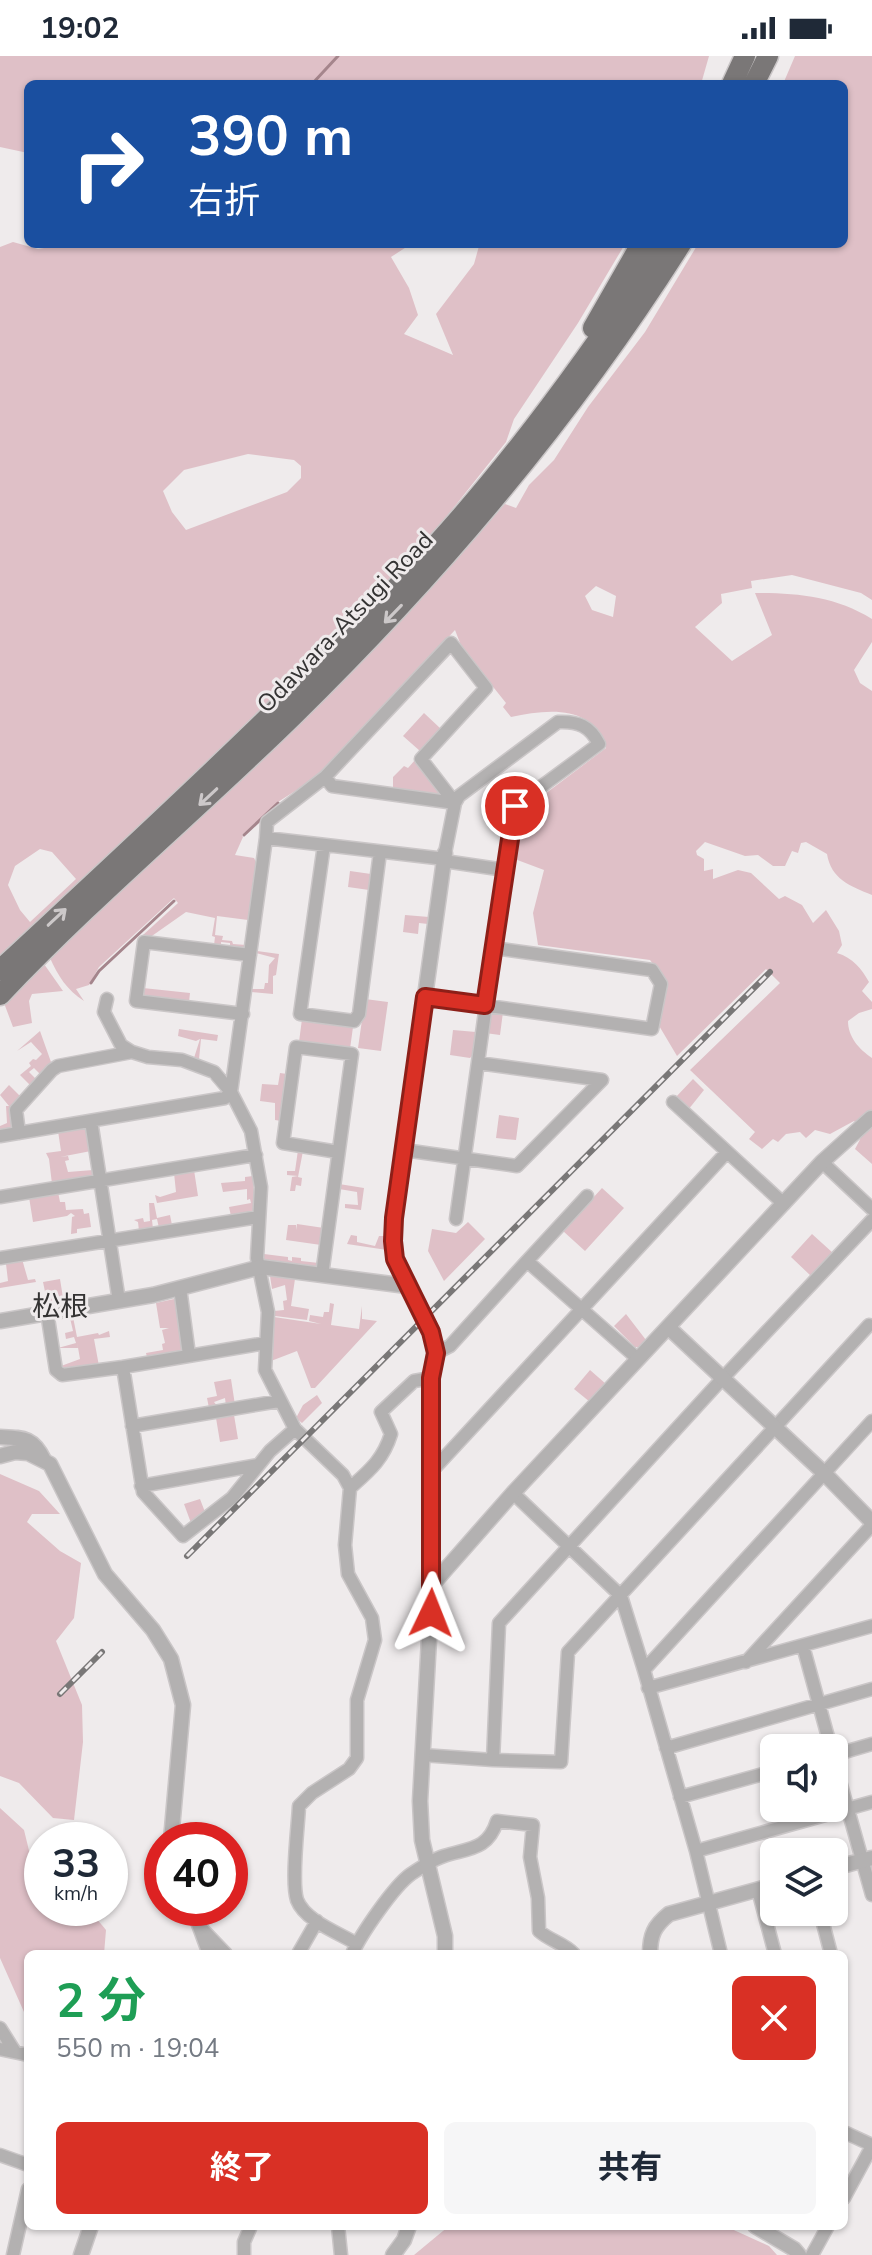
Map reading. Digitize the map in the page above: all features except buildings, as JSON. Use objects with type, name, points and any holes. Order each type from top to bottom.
[{"type":"highway","points":[[734,80],[745,56]]},
{"type":"highway","points":[[756,80],[768,56]]},
{"type":"highway","points":[[771,80],[782,56]]},
{"type":"highway","points":[[540,422],[639,248]]},
{"type":"highway","name":"Odawara-Atsugi Road","points":[[0,970],[295,691],[435,547],[540,422],[620,311],[660,248]]},
{"type":"highway","name":"Odawara-Atsugi Road","points":[[0,995],[294,715],[408,598],[572,402],[678,248]]},
{"type":"street","points":[[0,1136],[225,1098],[231,1092],[267,822],[325,777],[451,643],[486,688],[421,759],[455,803]]},
{"type":"street","points":[[445,1950],[445,1936],[422,1840],[420,1814],[432,1585],[431,1378],[436,1353],[431,1332],[395,1259],[394,1218],[455,803],[459,796],[558,722],[576,721],[593,733],[599,744],[515,806],[456,1219]]},
{"type":"street","points":[[325,777],[332,786],[455,803]]},
{"type":"street","points":[[266,838],[445,858],[505,870]]},
{"type":"street","points":[[324,845],[300,1014],[354,1021],[359,1014],[380,852]]},
{"type":"street","points":[[243,1014],[136,1001],[144,942],[250,955]]},
{"type":"street","points":[[425,997],[652,1029],[661,984],[652,970],[494,948]]},
{"type":"street","points":[[107,999],[104,1012],[121,1045],[148,1057],[182,1060],[214,1072],[231,1092],[251,1131],[261,1187],[257,1258],[268,1312],[266,1373],[295,1429],[343,1475],[350,1488],[345,1545],[348,1574],[372,1618],[375,1640],[357,1700],[357,1758],[349,1769],[312,1793],[299,1806],[297,1900],[317,1921],[354,1949],[409,1875],[442,1856],[474,1850],[493,1833],[497,1821],[533,1825],[530,1857],[538,1898],[539,1931],[559,1948]]},
{"type":"street","points":[[322,1275],[352,1054],[296,1047],[283,1143],[338,1152]]},
{"type":"street","points":[[19,1133],[16,1110],[52,1070],[58,1066],[132,1052]]},
{"type":"street","points":[[404,1150],[517,1166],[602,1080],[478,1063]]},
{"type":"street","points":[[673,1102],[784,1204]]},
{"type":"street","points":[[432,1585],[513,1493],[822,1162],[871,1118]]},
{"type":"street","points":[[91,1121],[119,1301]]},
{"type":"street","points":[[432,1471],[727,1152]]},
{"type":"street","points":[[0,1197],[256,1155]]},
{"type":"street","points":[[822,1162],[872,1209]]},
{"type":"street","points":[[436,1353],[450,1346],[587,1196]]},
{"type":"street","points":[[0,1258],[258,1217]]},
{"type":"street","points":[[493,1760],[499,1623],[872,1220]]},
{"type":"street","points":[[527,1261],[638,1359]]},
{"type":"street","points":[[0,1321],[119,1301],[261,1267],[407,1286]]},
{"type":"street","points":[[180,1288],[189,1355]]},
{"type":"street","points":[[47,1312],[56,1370],[62,1375],[266,1343]]},
{"type":"street","points":[[422,1755],[561,1762],[568,1652],[871,1324]]},
{"type":"street","points":[[668,1327],[825,1474],[872,1523],[746,1662]]},
{"type":"street","points":[[123,1367],[143,1492],[183,1536],[232,1498],[258,1465],[295,1429]]},
{"type":"street","points":[[350,1488],[378,1464],[386,1451],[391,1434],[381,1412],[414,1381],[431,1378]]},
{"type":"street","points":[[132,1426],[279,1401]]},
{"type":"street","points":[[644,1670],[872,1421]]},
{"type":"street","points":[[0,1437],[29,1440],[37,1445],[44,1460]]},
{"type":"street","points":[[0,1456],[28,1453],[50,1464],[105,1574],[163,1644],[176,1674],[183,1705],[173,1822]]},
{"type":"street","points":[[141,1486],[258,1465]]},
{"type":"street","points":[[513,1493],[621,1596],[696,1851],[720,1950]]},
{"type":"street","points":[[648,1688],[872,1626]]},
{"type":"street","points":[[803,1646],[827,1734]]},
{"type":"street","points":[[666,1748],[872,1689]]},
{"type":"street","points":[[848,1752],[872,1744]]},
{"type":"street","points":[[680,1797],[760,1775]]},
{"type":"street","points":[[848,1808],[872,1802]]},
{"type":"street","points":[[848,1811],[867,1859],[872,1895]]},
{"type":"street","points":[[696,1851],[798,1822]]},
{"type":"street","points":[[650,1950],[650,1936],[655,1926],[669,1914],[758,1890],[774,1950]]},
{"type":"street","points":[[300,1950],[317,1921]]},
{"type":"street","points":[[201,1926],[209,1950]]},
{"type":"street","points":[[824,1926],[830,1950]]},
{"type":"street","points":[[203,1930],[222,1950]]},
{"type":"street","points":[[0,2028],[22,2053]]},
{"type":"street","points":[[0,2049],[22,2053]]},
{"type":"street","points":[[848,2134],[872,2146],[848,2191]]},
{"type":"street","points":[[0,2155],[24,2164]]},
{"type":"street","points":[[13,2255],[24,2207]]},
{"type":"street","points":[[81,2255],[90,2230]]},
{"type":"street","points":[[244,2255],[244,2242],[249,2230]]},
{"type":"street","points":[[338,2230],[341,2255]]},
{"type":"street","points":[[766,2230],[799,2255]]},
{"type":"street","points":[[812,2255],[826,2230]]},
{"type":"street","points":[[393,2255],[407,2233]]},
{"type":"shaded area","points":[[0,56],[709,56],[702,80],[24,80],[24,152],[0,147]]},
{"type":"shaded area","points":[[795,56],[872,56],[872,600],[861,593],[792,575],[751,581],[752,588],[721,594],[722,603],[695,627],[732,661],[772,635],[755,593],[815,597],[844,605],[872,619],[872,642],[854,670],[860,683],[872,691],[872,895],[837,876],[827,854],[806,842],[801,843],[798,853],[792,851],[785,866],[773,866],[758,855],[745,856],[705,842],[696,851],[704,859],[704,871],[713,869],[713,879],[738,870],[751,873],[779,899],[785,896],[802,905],[813,923],[826,910],[839,931],[842,945],[837,953],[856,964],[869,982],[862,991],[872,1002],[872,1009],[848,1021],[855,1042],[872,1058],[872,1164],[855,1149],[865,1130],[854,1121],[830,1134],[815,1130],[806,1138],[800,1132],[786,1134],[778,1142],[773,1139],[762,1149],[749,1139],[755,1132],[690,1070],[780,983],[766,969],[677,1056],[658,1024],[668,985],[650,960],[538,945],[533,913],[544,870],[512,858],[521,812],[606,748],[591,723],[568,713],[540,712],[511,717],[503,707],[506,703],[462,648],[455,630],[320,775],[278,802],[242,835],[235,855],[254,858],[257,864],[248,920],[217,916],[215,935],[223,936],[222,940],[232,941],[233,944],[246,945],[241,950],[230,948],[230,943],[214,945],[215,918],[186,912],[149,938],[143,935],[178,903],[174,898],[99,967],[89,985],[76,989],[84,1001],[78,997],[56,971],[50,958],[450,566],[505,504],[516,508],[529,485],[554,460],[588,407],[645,332],[696,248],[848,248],[848,80],[785,80]],"holes":[[[596,586],[616,596],[613,617],[592,610],[585,596]]]},
{"type":"shaded area","points":[[13,242],[24,245],[24,248],[38,249],[405,248],[391,257],[409,288],[418,315],[404,334],[453,355],[436,314],[474,264],[478,248],[623,248],[578,323],[514,419],[506,442],[411,561],[250,725],[0,959],[0,247]],"holes":[[[248,454],[294,460],[301,466],[301,478],[287,492],[186,530],[172,512],[163,491],[184,470]],[[40,849],[52,852],[76,879],[30,922],[20,910],[8,885],[15,866]]]},
{"type":"shaded area","points":[[424,713],[441,729],[420,751],[403,736]]},
{"type":"shaded area","points":[[415,760],[445,797],[393,789],[393,777]]},
{"type":"shaded area","points":[[350,871],[371,874],[369,890],[348,887]]},
{"type":"shaded area","points":[[405,915],[429,917],[428,924],[419,923],[418,934],[403,932]]},
{"type":"shaded area","points":[[257,951],[279,954],[276,975],[273,976],[273,994],[252,992],[252,989],[264,989],[265,983],[268,983],[269,965],[275,958]]},
{"type":"shaded area","points":[[44,964],[63,991],[32,994],[29,1001],[32,1023],[13,1027],[4,1003]]},
{"type":"shaded area","points":[[143,988],[190,993],[189,1002],[145,997],[141,994]]},
{"type":"shaded area","points":[[365,999],[388,1002],[381,1051],[358,1048]]},
{"type":"shaded area","points":[[488,1010],[503,1012],[500,1035],[485,1033]]},
{"type":"shaded area","points":[[302,1019],[353,1027],[350,1049],[299,1042]]},
{"type":"shaded area","points":[[179,1029],[218,1035],[217,1041],[201,1039],[199,1059],[194,1058],[200,1039],[196,1041],[178,1036]]},
{"type":"shaded area","points":[[453,1030],[476,1032],[474,1054],[470,1058],[450,1055]]},
{"type":"shaded area","points":[[40,1031],[51,1062],[40,1074],[34,1068],[29,1072],[36,1079],[30,1085],[20,1075],[31,1066],[29,1063],[33,1059],[42,1054],[31,1042],[17,1051]]},
{"type":"shaded area","points":[[280,1073],[287,1074],[281,1121],[275,1120],[275,1103],[260,1101],[262,1084],[278,1085]]},
{"type":"shaded area","points":[[693,1079],[704,1090],[688,1110],[675,1098]]},
{"type":"shaded area","points":[[9,1085],[21,1097],[11,1129],[0,1131],[0,1126],[7,1123],[6,1106],[9,1106],[0,1095]]},
{"type":"shaded area","points":[[499,1115],[519,1118],[516,1140],[496,1138]]},
{"type":"shaded area","points":[[84,1127],[91,1151],[60,1157],[68,1156],[69,1160],[65,1161],[68,1172],[93,1170],[94,1174],[91,1178],[52,1184],[46,1153],[61,1151],[58,1131]]},
{"type":"shaded area","points":[[298,1150],[303,1151],[298,1177],[302,1178],[301,1186],[296,1185],[295,1191],[290,1191],[292,1177],[298,1176],[287,1175],[287,1171],[295,1171]]},
{"type":"shaded area","points":[[194,1170],[198,1196],[157,1203],[155,1195],[160,1197],[176,1192],[174,1173]]},
{"type":"shaded area","points":[[253,1176],[255,1208],[251,1213],[231,1216],[229,1207],[251,1203],[250,1199],[247,1200],[247,1189],[223,1192],[221,1183],[245,1181],[245,1177]]},
{"type":"shaded area","points":[[339,1184],[364,1188],[361,1210],[345,1208],[345,1204],[358,1205],[357,1192],[339,1189]]},
{"type":"shaded area","points":[[602,1188],[624,1208],[585,1251],[563,1231]]},
{"type":"shaded area","points":[[58,1192],[66,1210],[83,1209],[84,1214],[89,1213],[91,1227],[77,1229],[77,1233],[71,1234],[72,1217],[75,1216],[71,1213],[33,1222],[29,1197]]},
{"type":"shaded area","points":[[149,1203],[154,1203],[157,1218],[170,1215],[172,1225],[159,1228],[157,1219],[152,1220],[153,1229],[139,1231],[138,1222],[134,1220],[143,1218],[144,1222],[150,1221]]},
{"type":"shaded area","points":[[468,1222],[485,1239],[444,1281],[428,1251],[432,1229],[456,1233]]},
{"type":"shaded area","points":[[297,1224],[324,1228],[321,1245],[286,1240],[288,1225],[296,1225],[296,1230]]},
{"type":"shaded area","points":[[812,1234],[833,1253],[811,1276],[791,1257]]},
{"type":"shaded area","points":[[351,1235],[357,1236],[357,1242],[375,1246],[379,1236],[386,1236],[387,1250],[347,1244]]},
{"type":"shaded area","points":[[264,1254],[288,1257],[292,1261],[292,1257],[301,1258],[301,1261],[319,1265],[315,1268],[267,1262],[263,1259]]},
{"type":"shaded area","points":[[22,1259],[28,1280],[35,1279],[36,1282],[0,1288],[0,1283],[8,1281],[6,1264]]},
{"type":"shaded area","points":[[272,1275],[295,1279],[291,1306],[309,1309],[307,1320],[275,1316],[274,1311],[284,1310],[283,1301],[287,1300],[285,1285],[272,1289]]},
{"type":"shaded area","points":[[60,1279],[64,1304],[48,1306],[43,1282]]},
{"type":"shaded area","points":[[174,1299],[183,1341],[182,1351],[147,1357],[146,1353],[163,1350],[162,1330],[169,1328],[160,1328],[156,1303]]},
{"type":"shaded area","points":[[330,1303],[334,1304],[331,1325],[359,1329],[362,1306],[362,1319],[377,1321],[315,1388],[311,1388],[297,1351],[271,1361],[274,1317],[321,1324],[309,1321],[310,1315],[323,1317],[324,1312],[329,1312]]},
{"type":"shaded area","points":[[626,1314],[646,1340],[639,1347],[635,1347],[614,1326]]},
{"type":"shaded area","points":[[73,1317],[77,1337],[109,1331],[110,1337],[94,1339],[99,1366],[62,1369],[61,1366],[80,1359],[77,1342],[78,1348],[58,1348],[76,1343],[74,1337],[66,1339],[65,1333],[73,1331],[70,1318]]},
{"type":"shaded area","points":[[590,1370],[606,1384],[590,1402],[574,1389]]},
{"type":"shaded area","points":[[231,1379],[235,1405],[226,1406],[225,1398],[214,1402],[218,1407],[209,1408],[207,1398],[217,1396],[214,1382]]},
{"type":"shaded area","points":[[317,1395],[322,1403],[302,1423],[296,1418],[303,1405]]},
{"type":"shaded area","points":[[234,1415],[238,1439],[220,1442],[216,1418]]},
{"type":"shaded area","points":[[0,1474],[39,1491],[60,1514],[32,1514],[27,1522],[60,1551],[81,1563],[74,1618],[56,1641],[82,1705],[83,1742],[74,1820],[53,1818],[19,1783],[0,1776]]},
{"type":"shaded area","points":[[200,1499],[205,1512],[191,1523],[184,1504]]},
{"type":"shaded area","points":[[0,1808],[24,1830],[24,1926],[103,1926],[106,1930],[104,1950],[24,1950],[24,2012],[0,1958]]},
{"type":"shaded area","points":[[444,2230],[734,2230],[769,2246],[777,2255],[414,2255]]},
{"type":"waterway","points":[[316,80],[338,56]]},
{"type":"waterway","points":[[244,835],[278,803]]},
{"type":"waterway","points":[[91,983],[99,971],[174,901]]},
{"type":"railway","points":[[187,1556],[770,972]]},
{"type":"railway","points":[[60,1694],[102,1652]]},
{"type":"district","name":"松根","points":[[60,1307]]},
{"type":"route","points":[[431,1613],[431,1378],[436,1353],[431,1332],[395,1259],[394,1218],[425,997],[485,1005],[515,806]]}]
